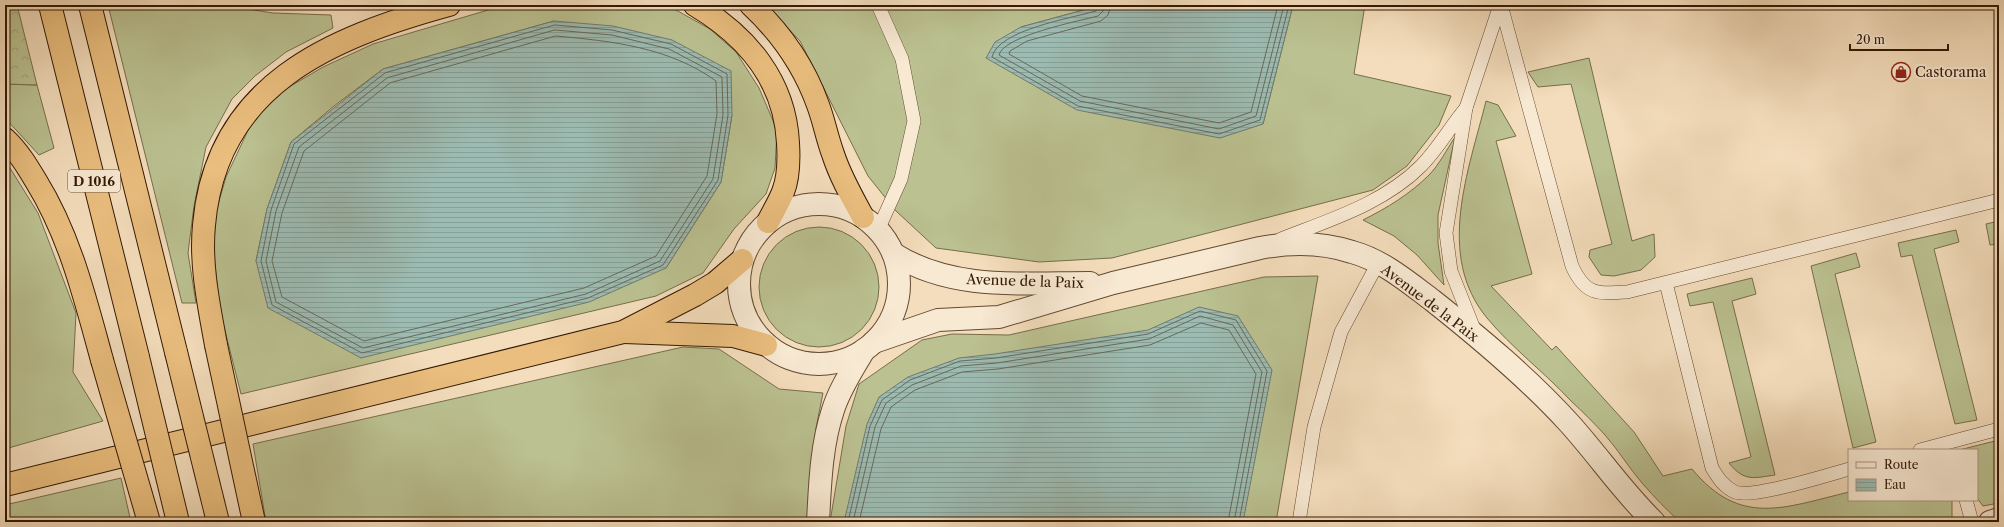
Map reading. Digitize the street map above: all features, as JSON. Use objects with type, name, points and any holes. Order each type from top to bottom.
[{"type":"highway","name":"D 1016","points":[[50,5],[178,522]]},
{"type":"highway","name":"D 1016","points":[[90,5],[218,522]]},
{"type":"highway","points":[[254,522],[216,345],[205,279],[204,226],[213,175],[220,154],[232,131],[248,110],[284,76],[333,46],[384,24],[449,5]]},
{"type":"highway","points":[[695,5],[720,22],[752,51],[764,68],[781,100],[788,133],[788,173],[783,191],[768,222]]},
{"type":"highway","points":[[751,5],[782,37],[808,81],[818,104],[839,170],[871,223]]},
{"type":"highway","points":[[5,139],[24,161],[61,228],[81,284],[148,522]]},
{"type":"highway","points":[[5,485],[623,332],[715,283],[742,260]]},
{"type":"highway","points":[[623,332],[734,336],[766,345]]},
{"type":"street","name":"Avenue de la Paix","points":[[871,223],[843,207],[820,203],[809,204],[787,210],[768,222],[752,239],[742,260],[738,283],[741,306],[751,328],[766,345],[786,358],[814,364],[838,362],[854,356],[869,346],[938,320],[999,317],[1113,283],[1281,244],[1330,246],[1353,252],[1378,263],[1407,282],[1478,338],[1526,381],[1568,422],[1628,495],[1654,522]]},
{"type":"street","points":[[818,522],[822,466],[832,410],[845,383],[869,346],[888,325],[896,306],[899,275],[894,254],[871,223]]},
{"type":"street","name":"Avenue de la Paix","points":[[894,254],[918,268],[942,276],[976,282],[1113,283]]},
{"type":"street","points":[[1990,522],[1999,519]]},
{"type":"lane","points":[[871,223],[901,179],[914,121],[902,59],[878,5]]},
{"type":"lane","points":[[1478,338],[1451,271],[1446,233],[1466,108],[1501,5]]},
{"type":"lane","points":[[1501,5],[1572,266],[1578,279],[1586,288],[1597,292],[1626,292],[1999,200]]},
{"type":"lane","points":[[1260,248],[1362,206],[1388,193],[1421,166],[1466,108]]},
{"type":"lane","points":[[1299,522],[1314,427],[1341,332],[1378,263]]},
{"type":"lane","points":[[1666,283],[1712,468],[1725,487],[1736,492],[1756,492],[1848,469]]},
{"type":"lane","points":[[1924,449],[1999,429]]},
{"type":"lane","points":[[1966,501],[1972,522]]},
{"type":"green space","points":[[5,5],[17,5],[37,85],[5,84]]},
{"type":"green space","points":[[108,5],[223,5],[273,13],[331,15],[333,28],[286,52],[255,76],[232,99],[206,147],[194,206],[188,253],[196,303],[182,303]]},
{"type":"green space","points":[[505,5],[659,5],[676,10],[710,29],[736,52],[759,88],[777,130],[775,168],[766,194],[734,229],[703,273],[656,296],[241,394],[220,311],[211,229],[226,177],[252,122],[284,90],[323,67],[373,44]],"holes":[[[554,21],[732,115],[721,182],[666,268],[256,261],[267,209],[291,142],[334,106],[383,69]]]},
{"type":"green space","points":[[766,5],[1102,5],[1021,27],[1263,124],[1293,5],[1365,5],[1354,74],[1451,96],[1439,125],[1407,166],[1373,190],[1112,258],[1039,262],[936,248],[896,211],[868,176],[800,41]]},
{"type":"green space","points":[[1589,58],[1632,241],[1654,234],[1655,257],[1641,270],[1614,276],[1601,275],[1589,257],[1590,250],[1612,244],[1571,84],[1538,87],[1528,72]]},
{"type":"green space","points":[[5,84],[37,85],[54,148],[39,155],[5,118]]},
{"type":"green space","points":[[1486,101],[1498,105],[1516,136],[1496,141],[1532,274],[1491,286],[1552,350],[1556,346],[1634,432],[1663,476],[1692,469],[1710,487],[1728,499],[1745,506],[1764,508],[1783,507],[1848,492],[1848,501],[1952,501],[1952,522],[1680,522],[1642,483],[1597,426],[1497,329],[1487,318],[1471,293],[1463,267],[1459,240],[1465,183]]},
{"type":"green space","points":[[1455,137],[1438,215],[1438,243],[1444,285],[1417,255],[1394,236],[1363,220],[1381,211],[1422,182],[1436,167]]},
{"type":"green space","points":[[5,160],[38,213],[76,313],[73,372],[103,421],[5,449]]},
{"type":"green space","points":[[1999,221],[1999,244],[1990,245],[1986,224]]},
{"type":"green space","points":[[819,227],[831,228],[842,232],[852,237],[861,245],[869,254],[874,264],[878,275],[878,299],[874,310],[869,320],[861,329],[852,337],[842,342],[831,346],[819,347],[807,346],[796,342],[786,337],[777,329],[769,320],[764,310],[760,299],[759,287],[760,275],[764,264],[769,254],[777,245],[786,237],[796,232],[807,228]]},
{"type":"green space","points":[[1956,230],[1959,242],[1934,249],[1977,420],[1955,424],[1912,255],[1901,257],[1898,243]]},
{"type":"green space","points":[[1856,253],[1860,267],[1835,274],[1876,442],[1853,448],[1811,266]]},
{"type":"green space","points":[[1318,276],[1276,522],[830,522],[846,426],[859,384],[922,340],[952,334],[1009,335],[1264,277]]},
{"type":"green space","points":[[1752,278],[1756,294],[1732,301],[1775,475],[1755,478],[1745,476],[1734,469],[1729,463],[1751,457],[1713,302],[1690,306],[1687,294]]},
{"type":"green space","points":[[683,347],[719,349],[779,389],[823,393],[816,428],[807,522],[266,522],[253,444]]},
{"type":"green space","points":[[1999,440],[1999,503],[1983,506],[1978,499],[1978,449],[1963,449]]},
{"type":"green space","points":[[121,478],[131,522],[5,522],[5,505]]},
{"type":"water","points":[[1102,5],[1293,5],[1263,124],[1220,138],[1077,110],[986,58],[995,42],[1021,27]]},
{"type":"water","points":[[554,21],[613,26],[672,40],[731,71],[732,115],[721,182],[666,268],[589,302],[361,358],[268,308],[256,261],[267,209],[291,142],[383,69]]},
{"type":"water","points":[[1199,307],[1238,316],[1272,370],[1243,522],[844,522],[867,424],[879,397],[908,377],[959,358],[995,354],[1148,330]]},
{"type":"place","name":"Castorama","points":[[1901,72]]}]
